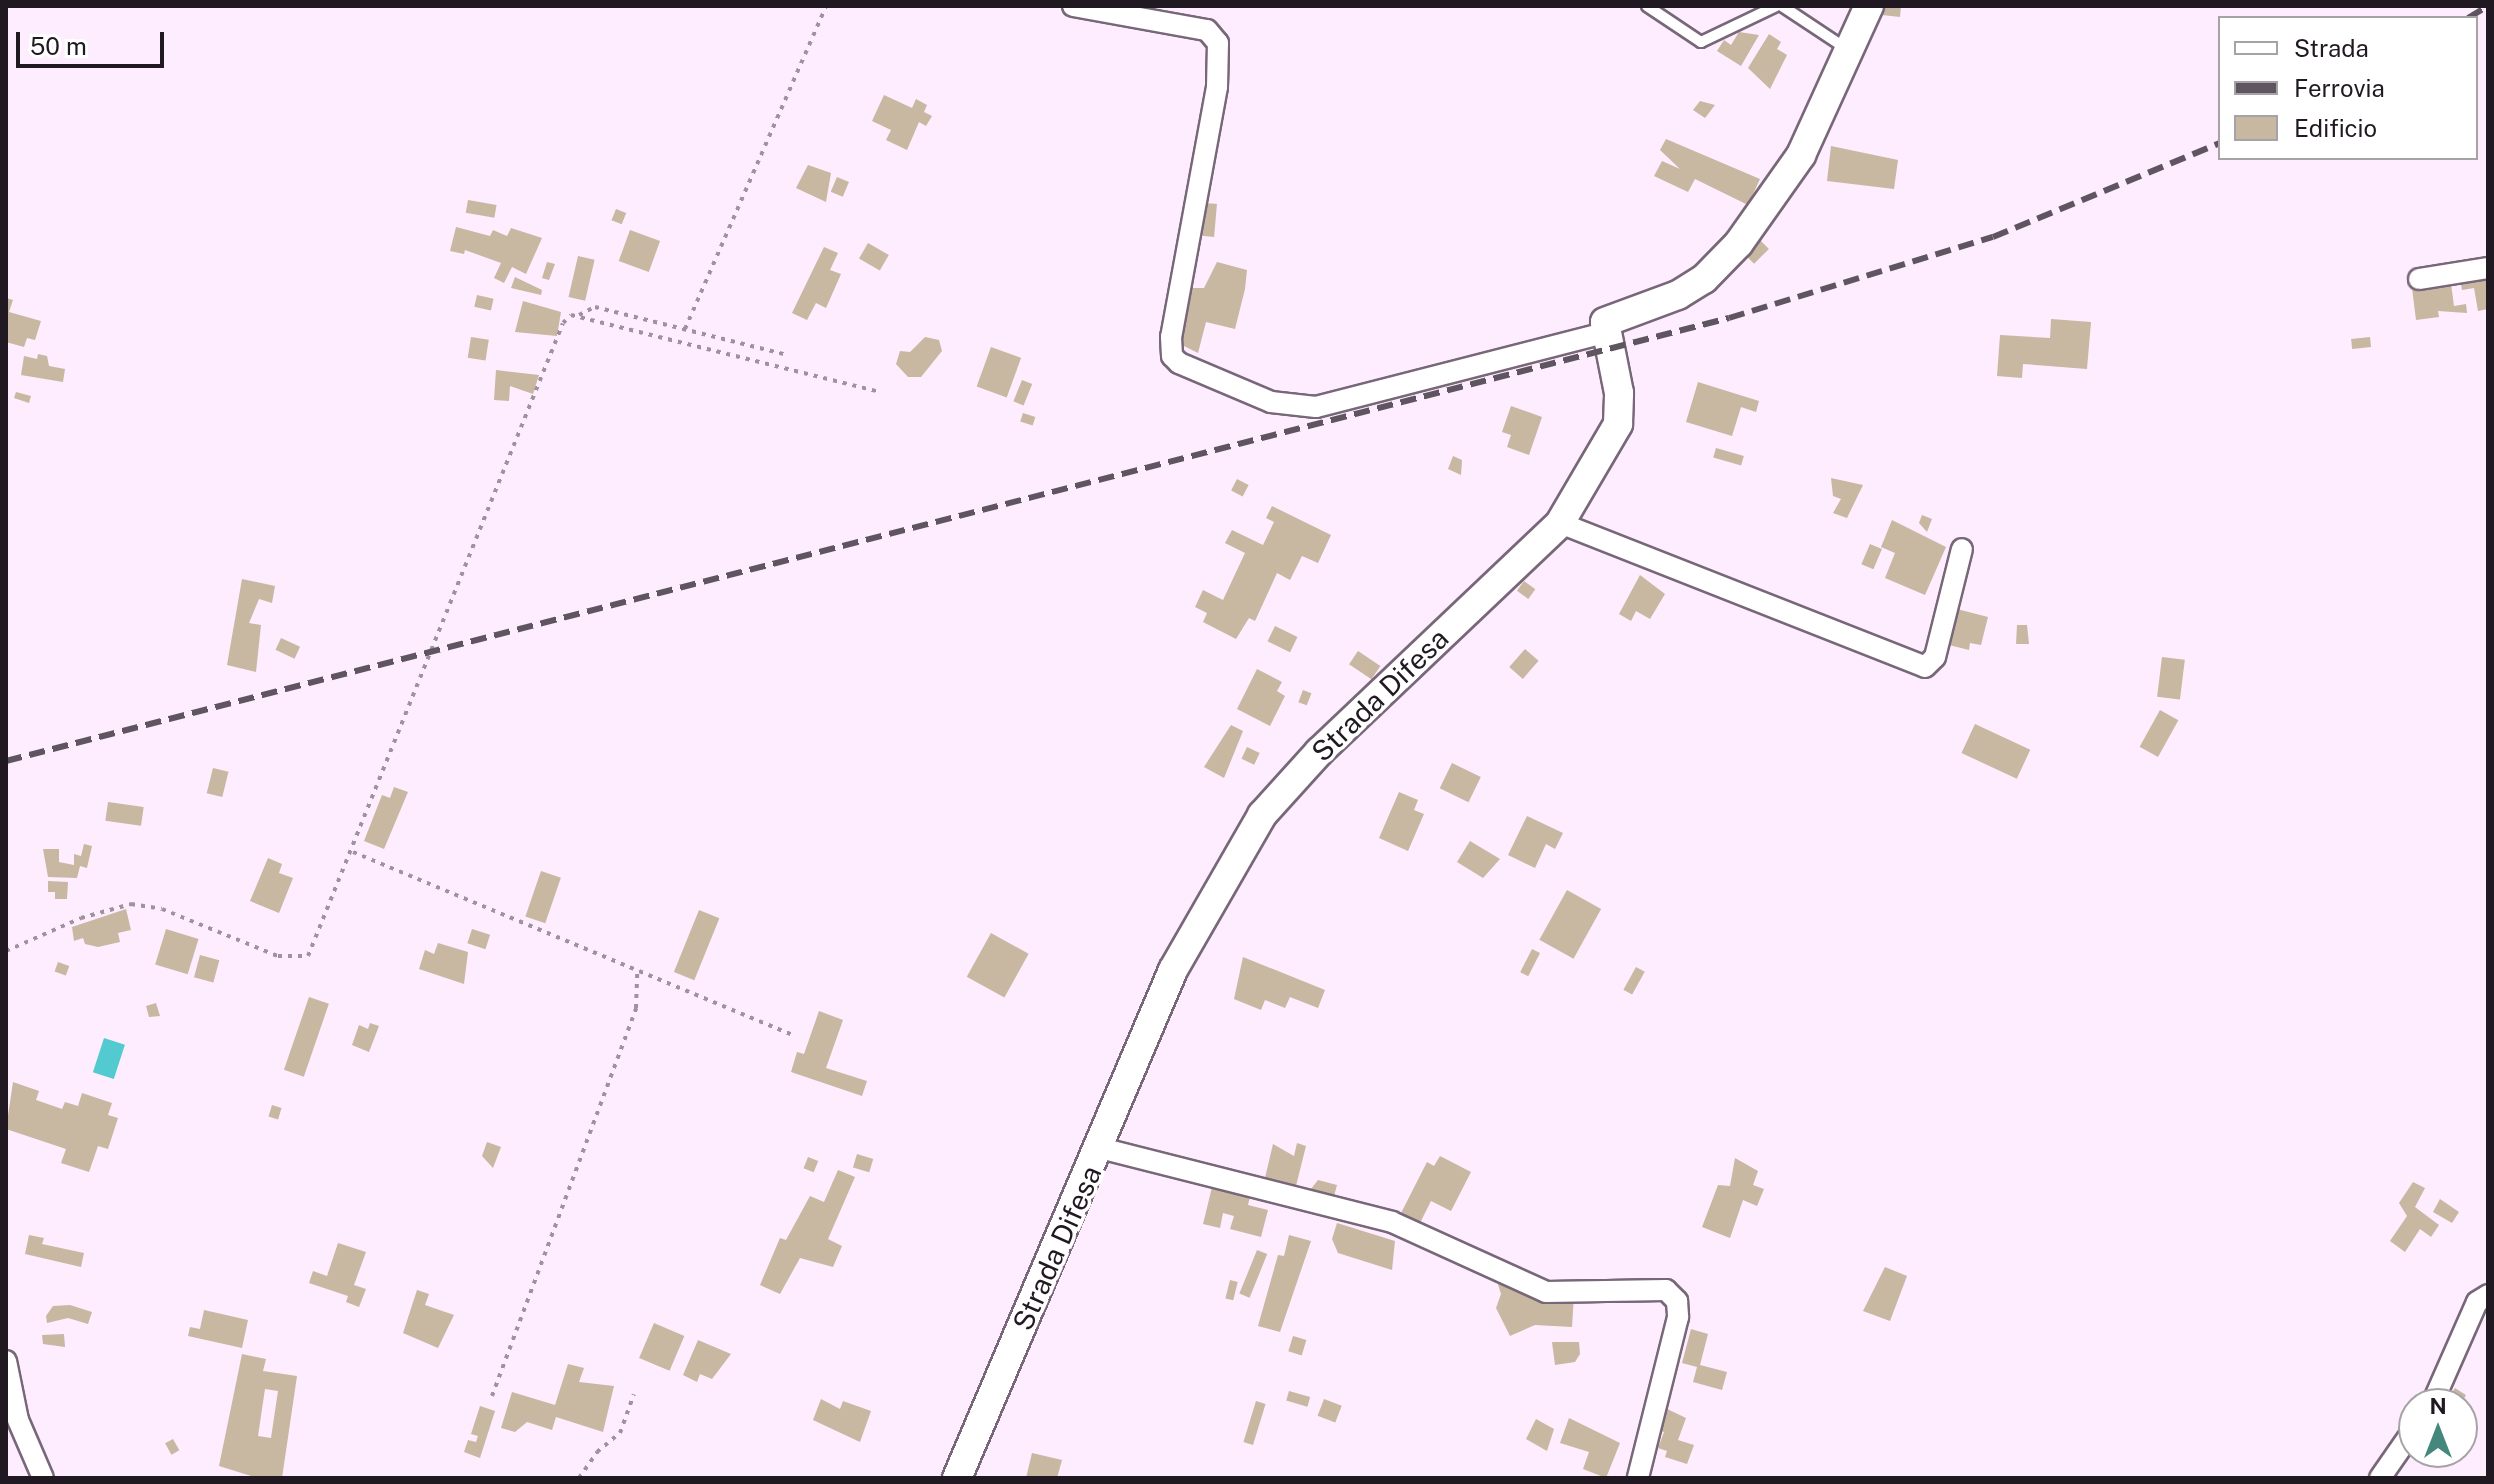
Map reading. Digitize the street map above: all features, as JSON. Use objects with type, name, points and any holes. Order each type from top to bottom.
[{"type":"street","points":[[1073,6],[1207,30],[1218,43],[1217,87],[1171,337],[1172,356],[1179,363],[1271,402],[1316,407],[1604,333],[1609,318],[1678,295],[1704,279],[1739,243],[1786,182],[1869,6]]},
{"type":"street","points":[[2419,279],[2488,268]]},
{"type":"street","name":"Strada Difesa","points":[[957,1478],[1100,1148],[1173,970],[1262,815],[1319,752],[1560,523],[1618,424],[1619,393],[1604,333]]},
{"type":"street","points":[[1560,523],[1925,667],[1935,657],[1962,549]]},
{"type":"street","points":[[1100,1148],[1392,1222],[1546,1292],[1666,1290],[1677,1301],[1678,1317],[1638,1478]]},
{"type":"street","points":[[2439,1388],[2477,1302],[2488,1295]]},
{"type":"street","points":[[6,1361],[12,1420],[43,1478]]},
{"type":"street","points":[[2380,1478],[2398,1452]]},
{"type":"lane","points":[[1647,6],[1701,42],[1779,6],[1849,50]]},
{"type":"path","points":[[685,329],[826,6]]},
{"type":"path","points":[[6,951],[81,918],[131,904],[162,909],[278,956],[308,956],[353,852],[563,323],[595,307],[787,355]]},
{"type":"path","points":[[579,315],[880,392]]},
{"type":"path","points":[[353,852],[794,1036]]},
{"type":"path","points":[[492,1396],[636,1008],[636,972]]},
{"type":"path","points":[[579,1478],[597,1452],[620,1433],[634,1394]]},
{"type":"water","points":[[104,1038],[125,1045],[114,1079],[93,1072]]},
{"type":"building","points":[[1874,6],[1901,6],[1900,17],[1873,14]]},
{"type":"building","points":[[1739,32],[1759,35],[1741,66],[1717,51],[1724,40],[1731,45]]},
{"type":"building","points":[[1769,34],[1781,42],[1777,49],[1787,55],[1770,89],[1748,68]]},
{"type":"building","points":[[884,95],[912,108],[916,99],[927,105],[924,112],[932,116],[926,126],[919,122],[907,150],[886,140],[891,130],[872,121]]},
{"type":"building","points":[[1700,101],[1715,105],[1705,118],[1693,110]]},
{"type":"building","points":[[1666,139],[1760,179],[1748,205],[1695,179],[1688,192],[1654,176],[1662,161],[1680,169],[1660,150]]},
{"type":"building","points":[[1831,146],[1898,160],[1894,189],[1827,181]]},
{"type":"building","points":[[808,165],[831,173],[826,202],[796,188]]},
{"type":"building","points":[[837,177],[849,182],[843,197],[831,192]]},
{"type":"building","points":[[468,200],[497,205],[494,218],[466,213]]},
{"type":"building","points":[[1205,203],[1217,204],[1214,237],[1202,236]]},
{"type":"building","points":[[616,209],[626,213],[622,224],[612,220]]},
{"type":"building","points":[[456,227],[490,236],[493,230],[507,236],[511,228],[542,238],[526,274],[512,267],[504,283],[494,278],[501,263],[465,250],[464,254],[450,251]]},
{"type":"building","points":[[630,230],[660,241],[649,272],[619,261]]},
{"type":"building","points":[[1759,239],[1769,249],[1754,264],[1744,254]]},
{"type":"building","points":[[868,243],[889,255],[880,271],[859,259]]},
{"type":"building","points":[[824,247],[838,253],[830,270],[841,274],[826,308],[816,303],[807,320],[792,313]]},
{"type":"building","points":[[578,256],[595,260],[585,301],[569,297]]},
{"type":"building","points":[[547,262],[555,264],[549,280],[542,278]]},
{"type":"building","points":[[1217,262],[1247,270],[1245,289],[1235,329],[1206,322],[1198,353],[1174,341],[1188,288],[1204,288]]},
{"type":"building","points":[[2488,269],[2488,309],[2478,311],[2474,288],[2462,290],[2459,273]]},
{"type":"building","points":[[2450,276],[2454,306],[2466,304],[2467,313],[2438,311],[2439,317],[2416,320],[2411,280]]},
{"type":"building","points":[[515,277],[542,290],[541,295],[511,288]]},
{"type":"building","points":[[477,295],[494,299],[491,311],[474,307]]},
{"type":"building","points":[[6,298],[13,300],[9,312],[41,321],[35,340],[27,338],[24,347],[6,342]]},
{"type":"building","points":[[523,301],[561,312],[557,336],[515,332]]},
{"type":"building","points":[[2051,319],[2091,322],[2087,369],[2023,364],[2022,378],[1997,376],[2000,335],[2050,338]]},
{"type":"building","points":[[471,337],[489,340],[485,361],[468,358]]},
{"type":"building","points":[[925,337],[939,340],[942,351],[921,377],[908,377],[896,364],[900,351],[910,352]]},
{"type":"building","points":[[2370,337],[2371,347],[2352,349],[2351,339]]},
{"type":"building","points":[[991,347],[1021,358],[1007,397],[977,386]]},
{"type":"building","points":[[38,354],[47,356],[49,366],[65,369],[63,382],[21,375],[24,356],[37,359]]},
{"type":"building","points":[[496,370],[539,375],[533,394],[510,386],[509,401],[494,400]]},
{"type":"building","points":[[1022,380],[1032,384],[1024,405],[1013,401]]},
{"type":"building","points":[[1698,382],[1759,401],[1756,412],[1741,407],[1732,436],[1686,422]]},
{"type":"building","points":[[16,392],[31,396],[29,403],[14,398]]},
{"type":"building","points":[[1511,406],[1542,417],[1529,455],[1507,447],[1511,435],[1502,432]]},
{"type":"building","points":[[1023,413],[1035,417],[1033,426],[1020,422]]},
{"type":"building","points":[[1716,448],[1744,456],[1741,466],[1713,458]]},
{"type":"building","points":[[1453,456],[1462,460],[1461,475],[1448,469]]},
{"type":"building","points":[[1831,478],[1863,485],[1847,518],[1833,513],[1841,499],[1833,496]]},
{"type":"building","points":[[1237,479],[1249,485],[1243,496],[1231,491]]},
{"type":"building","points":[[1272,506],[1331,535],[1318,563],[1302,556],[1290,580],[1277,573],[1255,621],[1249,618],[1236,639],[1203,622],[1207,613],[1195,607],[1203,590],[1223,600],[1245,553],[1225,543],[1232,530],[1263,545],[1274,522],[1266,518]]},
{"type":"building","points":[[1922,515],[1932,519],[1927,532],[1919,523]]},
{"type":"building","points":[[1892,520],[1946,547],[1925,595],[1885,578],[1895,553],[1881,547]]},
{"type":"building","points":[[1870,544],[1882,549],[1873,569],[1861,564]]},
{"type":"building","points":[[1640,575],[1665,594],[1650,619],[1636,611],[1631,621],[1619,614]]},
{"type":"building","points":[[242,579],[275,586],[272,603],[259,599],[249,623],[261,625],[256,672],[227,665]]},
{"type":"building","points":[[1524,581],[1535,589],[1528,599],[1517,591]]},
{"type":"building","points":[[1953,608],[1988,617],[1981,645],[1970,643],[1969,650],[1945,644]]},
{"type":"building","points":[[2017,625],[2027,625],[2029,644],[2016,644]]},
{"type":"building","points":[[1275,626],[1297,637],[1290,652],[1268,641]]},
{"type":"building","points":[[281,638],[300,647],[295,659],[276,650]]},
{"type":"building","points":[[1525,649],[1539,661],[1523,679],[1509,667]]},
{"type":"building","points":[[1358,651],[1380,666],[1371,679],[1349,664]]},
{"type":"building","points":[[2162,657],[2185,660],[2180,700],[2157,697]]},
{"type":"building","points":[[1257,669],[1282,682],[1277,691],[1285,696],[1270,726],[1237,709]]},
{"type":"building","points":[[1303,690],[1311,693],[1307,705],[1298,702]]},
{"type":"building","points":[[2160,710],[2178,720],[2158,757],[2140,747]]},
{"type":"building","points":[[1975,724],[2030,750],[2017,779],[1961,753]]},
{"type":"building","points":[[1231,725],[1243,731],[1224,778],[1204,767]]},
{"type":"building","points":[[1247,747],[1260,753],[1254,765],[1242,759]]},
{"type":"building","points":[[1452,763],[1481,777],[1468,802],[1440,788]]},
{"type":"building","points":[[213,768],[229,772],[222,797],[207,793]]},
{"type":"building","points":[[394,787],[408,792],[384,849],[364,841],[382,795],[390,798]]},
{"type":"building","points":[[1399,792],[1418,800],[1414,810],[1424,814],[1408,851],[1379,838]]},
{"type":"building","points":[[108,802],[144,807],[141,826],[105,821]]},
{"type":"building","points":[[1527,816],[1563,833],[1555,849],[1546,844],[1535,868],[1508,855]]},
{"type":"building","points":[[1470,841],[1500,859],[1483,878],[1457,862]]},
{"type":"building","points":[[84,844],[92,846],[87,868],[80,866],[77,878],[48,877],[43,849],[59,849],[59,862],[74,865],[74,854],[81,856]]},
{"type":"building","points":[[268,858],[282,864],[279,873],[293,878],[279,913],[250,901]]},
{"type":"building","points":[[541,871],[561,878],[545,923],[525,916]]},
{"type":"building","points":[[48,881],[68,882],[67,899],[55,899],[55,892],[48,892]]},
{"type":"building","points":[[1567,890],[1601,909],[1573,959],[1539,940]]},
{"type":"building","points":[[126,909],[131,930],[118,933],[120,942],[98,947],[85,944],[83,938],[74,941],[72,927]]},
{"type":"building","points":[[699,910],[719,918],[694,980],[674,972]]},
{"type":"building","points":[[166,929],[199,939],[188,974],[155,964]]},
{"type":"building","points":[[472,929],[490,935],[485,949],[467,943]]},
{"type":"building","points":[[991,933],[1029,954],[1004,998],[967,977]]},
{"type":"building","points":[[438,943],[468,952],[464,984],[419,969],[425,950],[434,954]]},
{"type":"building","points":[[1532,949],[1540,953],[1528,976],[1520,972]]},
{"type":"building","points":[[200,955],[219,960],[213,982],[194,977]]},
{"type":"building","points":[[1243,957],[1325,990],[1318,1008],[1290,997],[1285,1008],[1265,1000],[1261,1010],[1234,999]]},
{"type":"building","points":[[58,962],[69,966],[66,976],[55,971]]},
{"type":"building","points":[[1636,967],[1645,972],[1632,995],[1623,990]]},
{"type":"building","points":[[309,997],[329,1004],[304,1077],[284,1070]]},
{"type":"building","points":[[156,1003],[160,1016],[149,1017],[146,1006]]},
{"type":"building","points":[[819,1011],[843,1020],[826,1068],[867,1081],[862,1096],[791,1072],[797,1052],[804,1054]]},
{"type":"building","points":[[370,1023],[379,1026],[369,1052],[352,1045],[359,1025],[368,1029]]},
{"type":"building","points":[[13,1082],[39,1091],[36,1100],[62,1109],[65,1102],[78,1106],[82,1093],[112,1103],[108,1115],[118,1118],[108,1149],[98,1146],[89,1172],[61,1163],[66,1149],[6,1129]]},
{"type":"building","points":[[272,1105],[282,1108],[278,1119],[268,1116]]},
{"type":"building","points":[[487,1142],[501,1147],[493,1168],[482,1156]]},
{"type":"building","points":[[1297,1143],[1306,1146],[1295,1190],[1264,1182],[1273,1144],[1294,1156]]},
{"type":"building","points":[[857,1154],[873,1159],[869,1172],[853,1167]]},
{"type":"building","points":[[1440,1156],[1471,1172],[1451,1211],[1431,1201],[1417,1229],[1398,1219],[1427,1162],[1434,1166]]},
{"type":"building","points":[[808,1157],[818,1161],[814,1172],[804,1168]]},
{"type":"building","points":[[1735,1158],[1758,1171],[1753,1185],[1764,1189],[1757,1206],[1743,1200],[1730,1238],[1702,1227],[1718,1185],[1730,1186]]},
{"type":"building","points":[[838,1170],[855,1177],[828,1239],[842,1246],[833,1267],[800,1258],[780,1294],[760,1285],[780,1238],[786,1240],[810,1196],[824,1202]]},
{"type":"building","points":[[1214,1179],[1252,1188],[1248,1205],[1268,1210],[1261,1237],[1230,1229],[1234,1216],[1223,1213],[1220,1228],[1203,1224]]},
{"type":"building","points":[[1318,1180],[1337,1185],[1333,1200],[1307,1194]]},
{"type":"building","points":[[2413,1182],[2425,1188],[2415,1207],[2439,1225],[2431,1237],[2420,1229],[2405,1252],[2390,1241],[2407,1216],[2399,1203]]},
{"type":"building","points":[[2440,1199],[2459,1212],[2452,1223],[2433,1212]]},
{"type":"building","points":[[1337,1223],[1395,1241],[1392,1270],[1338,1253],[1332,1239]]},
{"type":"building","points":[[29,1235],[44,1238],[42,1244],[84,1253],[81,1267],[25,1254]]},
{"type":"building","points":[[1289,1235],[1311,1241],[1280,1332],[1258,1326],[1278,1255],[1284,1256]]},
{"type":"building","points":[[338,1243],[366,1252],[354,1285],[366,1289],[359,1307],[346,1302],[348,1296],[309,1283],[313,1271],[327,1276]]},
{"type":"building","points":[[1257,1250],[1267,1254],[1250,1298],[1239,1294]]},
{"type":"building","points":[[1885,1267],[1907,1276],[1890,1321],[1863,1311]]},
{"type":"building","points":[[1504,1279],[1574,1295],[1572,1327],[1535,1325],[1510,1336],[1496,1308],[1501,1294],[1497,1281]]},
{"type":"building","points":[[1230,1280],[1238,1282],[1233,1300],[1225,1298]]},
{"type":"building","points":[[417,1290],[429,1294],[425,1305],[454,1315],[438,1348],[403,1333]]},
{"type":"building","points":[[70,1305],[92,1312],[88,1324],[68,1318],[47,1323],[46,1316],[53,1306]]},
{"type":"building","points":[[204,1310],[248,1320],[242,1348],[188,1336],[190,1327],[200,1329]]},
{"type":"building","points":[[654,1323],[684,1336],[670,1371],[639,1358]]},
{"type":"building","points":[[1691,1329],[1708,1334],[1700,1365],[1727,1372],[1722,1390],[1693,1382],[1697,1367],[1682,1363]]},
{"type":"building","points":[[64,1334],[65,1347],[43,1344],[42,1335]]},
{"type":"building","points":[[1293,1336],[1306,1340],[1302,1355],[1288,1351]]},
{"type":"building","points":[[698,1340],[731,1354],[712,1379],[700,1374],[697,1382],[683,1375]]},
{"type":"building","points":[[1552,1342],[1579,1342],[1580,1354],[1575,1362],[1555,1365]]},
{"type":"building","points":[[242,1354],[266,1359],[263,1371],[297,1376],[282,1478],[258,1478],[219,1466]],"holes":[[[265,1389],[278,1391],[271,1438],[258,1436]]]},
{"type":"building","points":[[568,1364],[584,1368],[579,1382],[614,1386],[603,1432],[556,1417],[552,1430],[527,1422],[515,1432],[501,1428],[512,1392],[555,1405]]},
{"type":"building","points":[[1289,1391],[1310,1397],[1307,1407],[1286,1401]]},
{"type":"building","points":[[821,1399],[840,1409],[843,1401],[871,1411],[860,1442],[813,1420]]},
{"type":"building","points":[[1324,1399],[1342,1406],[1335,1423],[1318,1416]]},
{"type":"building","points":[[1256,1401],[1266,1404],[1253,1445],[1243,1442]]},
{"type":"building","points":[[480,1406],[495,1411],[480,1458],[464,1452],[468,1440],[476,1442],[478,1436],[471,1434]]},
{"type":"building","points":[[1663,1407],[1686,1418],[1678,1440],[1694,1445],[1687,1464],[1665,1457],[1667,1451],[1658,1448],[1664,1432],[1656,1429]]},
{"type":"building","points":[[1569,1418],[1620,1443],[1606,1478],[1583,1469],[1589,1452],[1560,1443]]},
{"type":"building","points":[[1536,1419],[1554,1429],[1547,1451],[1526,1439]]},
{"type":"building","points":[[173,1439],[179,1450],[171,1455],[165,1443]]},
{"type":"building","points":[[1032,1453],[1062,1460],[1057,1478],[1026,1478]]},
{"type":"railway","points":[[2471,16],[2488,6]]},
{"type":"railway","points":[[6,761],[1729,318],[1993,237],[2218,144]]}]
